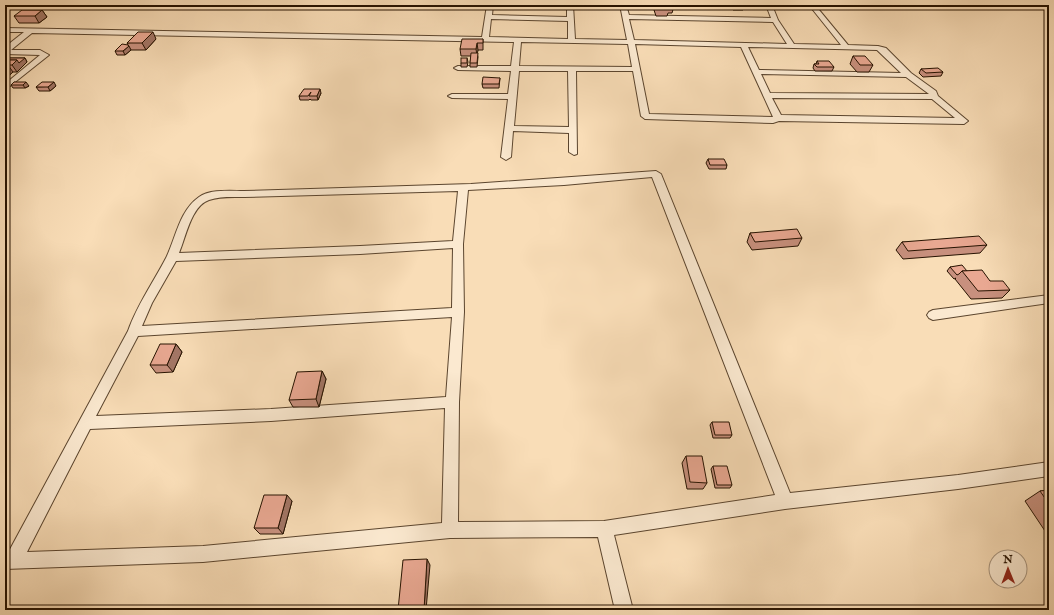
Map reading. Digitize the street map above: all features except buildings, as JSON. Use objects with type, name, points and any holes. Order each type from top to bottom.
[{"type":"street","points":[[485,38],[490,5]]},
{"type":"street","points":[[570,5],[572,40]]},
{"type":"street","points":[[5,30],[485,38],[630,42],[743,44],[878,48],[883,50],[908,75],[933,93],[934,97],[964,121],[778,118],[773,120],[645,116],[636,69],[630,42],[625,17],[622,5]]},
{"type":"street","points":[[769,5],[775,20],[792,46]]},
{"type":"street","points":[[812,5],[846,47]]},
{"type":"street","points":[[488,17],[571,19]]},
{"type":"street","points":[[625,17],[775,20]]},
{"type":"street","points":[[5,52],[31,30]]},
{"type":"street","points":[[506,157],[518,39]]},
{"type":"street","points":[[743,44],[778,118]]},
{"type":"street","points":[[5,52],[40,52],[44,55],[5,88]]},
{"type":"street","points":[[458,68],[636,69]]},
{"type":"street","points":[[572,69],[574,152]]},
{"type":"street","points":[[756,72],[908,75]]},
{"type":"street","points":[[767,95],[934,97]]},
{"type":"street","points":[[452,96],[512,97]]},
{"type":"street","points":[[509,128],[574,130]]},
{"type":"street","points":[[10,560],[134,331],[140,313],[172,257],[186,222],[195,207],[206,197],[246,194],[463,189],[656,174],[785,501]]},
{"type":"street","points":[[450,530],[452,402],[458,312],[458,244],[463,189]]},
{"type":"street","points":[[172,257],[360,250],[458,244]]},
{"type":"street","points":[[933,315],[1049,299]]},
{"type":"street","points":[[134,331],[458,312]]},
{"type":"street","points":[[84,424],[271,415],[452,402]]},
{"type":"street","points":[[10,560],[203,554],[450,530],[604,529],[785,501],[958,482],[1049,469]]},
{"type":"street","points":[[604,529],[624,610]]}]
